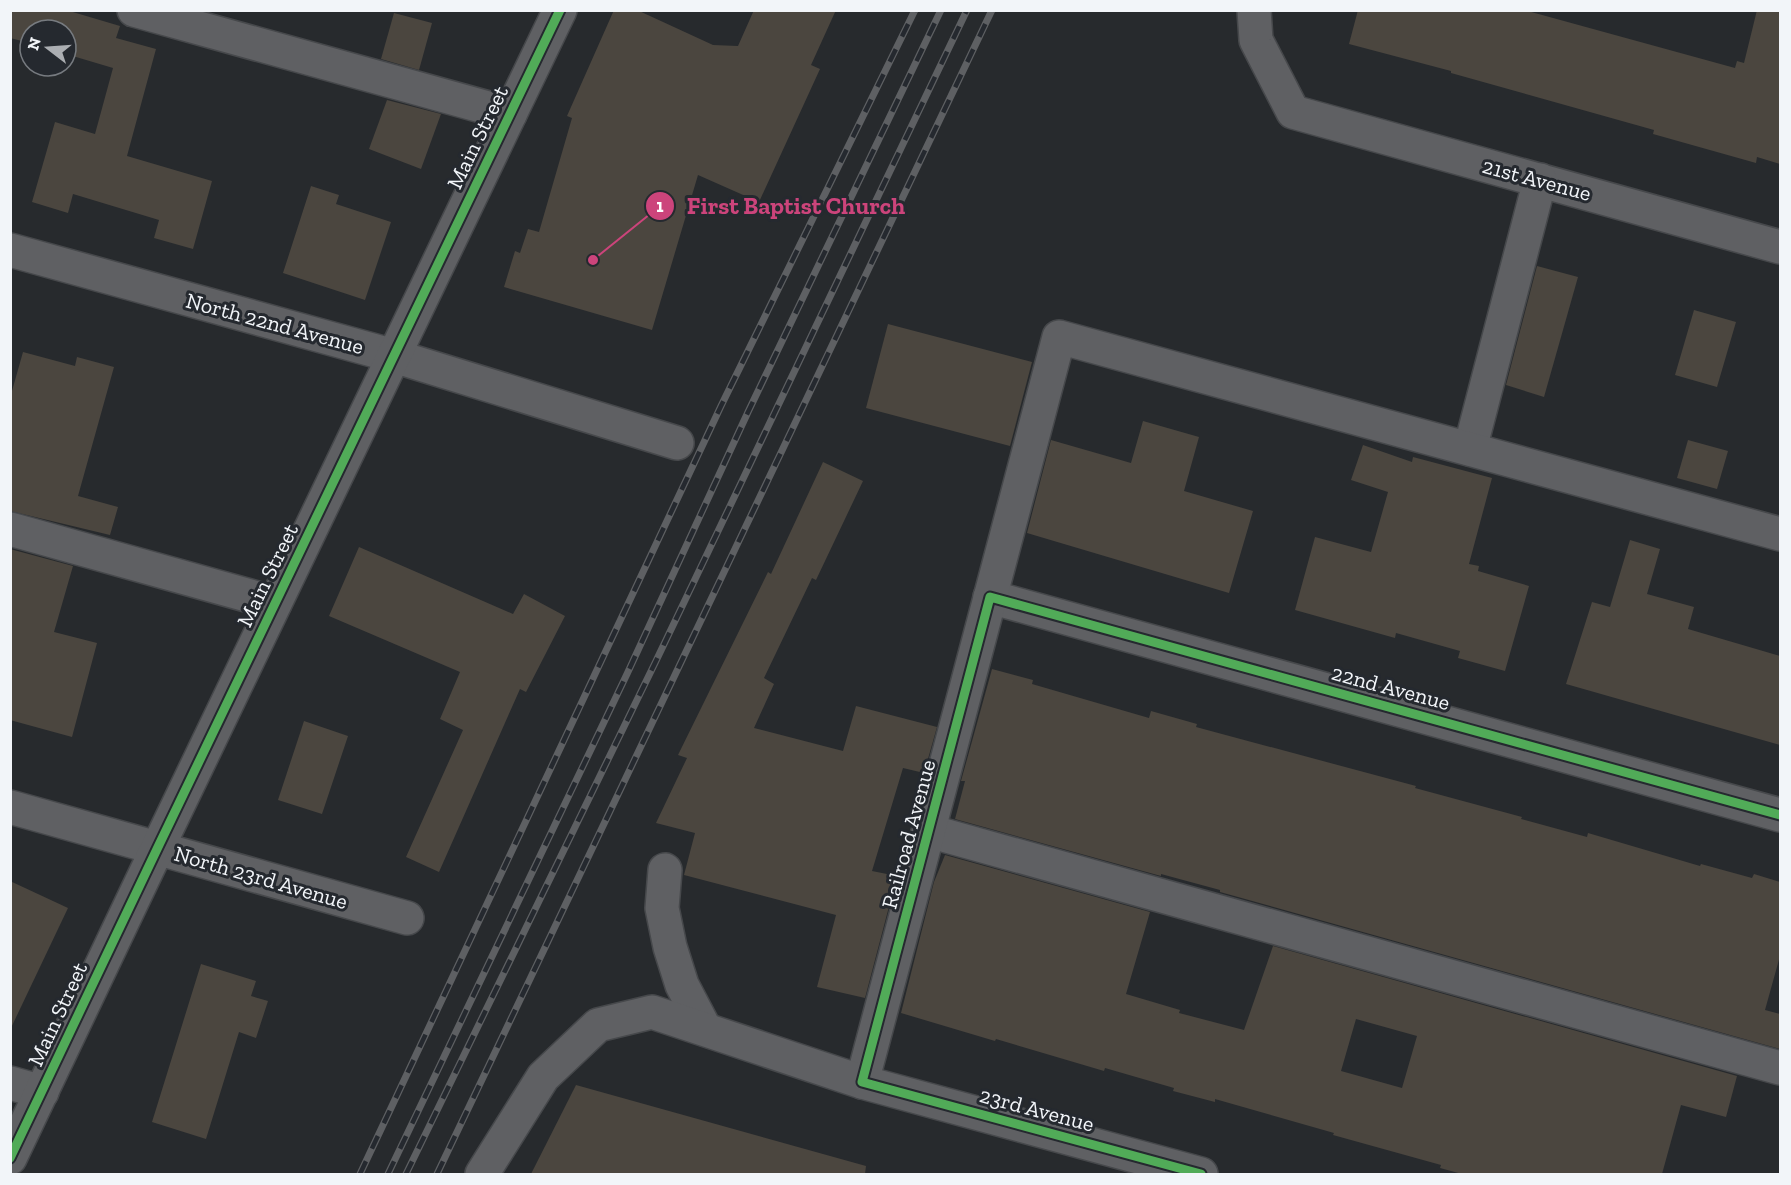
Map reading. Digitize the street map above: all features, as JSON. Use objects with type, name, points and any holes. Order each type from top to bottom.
[{"type":"street","points":[[134,10],[510,114]]},
{"type":"street","name":"Main Street","points":[[10,1158],[560,10]]},
{"type":"street","name":"21st Avenue","points":[[1254,10],[1256,40],[1293,112],[1780,247]]},
{"type":"street","points":[[1540,180],[1470,449],[1780,534]]},
{"type":"street","name":"North 22nd Avenue","points":[[10,250],[394,356],[677,443]]},
{"type":"street","name":"Railroad Avenue","points":[[862,1082],[1059,337],[1470,449]]},
{"type":"street","points":[[10,529],[275,603]]},
{"type":"street","name":"22nd Avenue","points":[[990,597],[1780,815]]},
{"type":"street","name":"North 23rd Avenue","points":[[10,807],[407,918]]},
{"type":"street","points":[[928,831],[1780,1068]]},
{"type":"street","points":[[665,870],[662,908],[670,947],[682,985],[705,1029]]},
{"type":"street","name":"23rd Avenue","points":[[482,1174],[543,1077],[598,1025],[652,1012],[862,1082],[1201,1174]]},
{"type":"street","points":[[10,1083],[42,1092]]},
{"type":"building","points":[[10,10],[66,10],[120,26],[116,38],[156,49],[127,156],[212,181],[193,249],[154,238],[159,220],[73,194],[68,213],[32,202],[55,122],[95,134],[113,68],[78,58],[78,18],[18,18],[18,40],[10,38]]},
{"type":"building","points":[[614,10],[637,10],[713,45],[738,46],[754,10],[836,10],[811,65],[820,69],[759,202],[698,175],[652,330],[504,287],[515,251],[520,253],[528,229],[539,232],[572,118],[567,116]]},
{"type":"building","points":[[1358,10],[1524,10],[1735,68],[1737,61],[1744,63],[1757,10],[1780,10],[1780,164],[1757,157],[1756,163],[1653,134],[1654,130],[1349,44]]},
{"type":"building","points":[[394,13],[432,23],[419,70],[381,59]]},
{"type":"building","points":[[387,100],[441,114],[421,169],[369,149]]},
{"type":"building","points":[[311,186],[339,195],[336,204],[391,222],[365,300],[283,273]]},
{"type":"building","points":[[1537,266],[1578,277],[1544,397],[1506,385]]},
{"type":"building","points":[[1694,310],[1736,322],[1717,387],[1675,375]]},
{"type":"building","points":[[888,324],[1032,362],[1010,446],[866,408]]},
{"type":"building","points":[[23,352],[75,366],[77,357],[114,367],[78,496],[118,507],[110,535],[10,511],[10,398]]},
{"type":"building","points":[[1143,421],[1199,437],[1184,491],[1253,511],[1229,593],[1027,533],[1051,440],[1131,463]]},
{"type":"building","points":[[1688,440],[1728,451],[1717,489],[1677,478]]},
{"type":"building","points":[[1363,445],[1412,462],[1413,457],[1492,478],[1469,564],[1479,566],[1478,571],[1529,586],[1505,671],[1458,658],[1460,651],[1396,633],[1395,638],[1295,610],[1315,537],[1371,552],[1388,492],[1351,480]]},
{"type":"building","points":[[823,462],[863,481],[816,580],[812,578],[764,678],[774,684],[754,728],[843,751],[856,706],[937,727],[924,773],[903,768],[872,871],[897,876],[865,998],[817,987],[836,915],[684,875],[695,833],[656,823],[687,758],[678,755],[768,572],[771,574]]},
{"type":"building","points":[[1630,540],[1660,549],[1647,594],[1694,607],[1688,629],[1780,656],[1780,745],[1566,684],[1592,602],[1610,607]]},
{"type":"building","points":[[359,547],[513,614],[524,594],[565,616],[526,692],[520,689],[439,872],[406,857],[463,730],[440,719],[460,672],[329,616]]},
{"type":"building","points":[[10,549],[73,566],[54,632],[97,643],[72,737],[10,720]]},
{"type":"building","points":[[992,669],[1033,680],[1032,684],[1149,718],[1151,711],[1197,724],[1196,727],[1416,786],[1415,788],[1587,837],[1588,833],[1700,866],[1701,864],[1752,878],[1754,874],[1780,882],[1780,956],[1765,1010],[1780,1014],[1780,1049],[1220,892],[1220,890],[955,819],[965,781],[961,781]]},
{"type":"building","points":[[304,721],[348,736],[322,814],[278,800]]},
{"type":"building","points":[[945,855],[1150,912],[1126,994],[1180,1010],[1179,1013],[1244,1030],[1273,946],[1737,1076],[1726,1117],[1681,1105],[1662,1174],[1462,1174],[1440,1168],[1441,1165],[1215,1099],[1215,1102],[1173,1091],[1174,1088],[1105,1068],[1104,1071],[996,1039],[995,1041],[901,1013],[934,882]],"holes":[[[1356,1019],[1417,1036],[1402,1088],[1341,1071]]]},
{"type":"building","points":[[10,881],[68,908],[10,1030]]},
{"type":"building","points":[[201,964],[256,981],[251,996],[268,1001],[256,1038],[239,1032],[206,1139],[152,1122]]},
{"type":"building","points":[[576,1085],[866,1166],[865,1174],[531,1174]]},
{"type":"railway","points":[[360,1174],[721,406],[915,10]]},
{"type":"railway","points":[[388,1174],[627,674],[748,412],[941,10]]},
{"type":"railway","points":[[406,1174],[655,663],[967,10]]},
{"type":"railway","points":[[437,1174],[992,10]]},
{"type":"cycle path","points":[[10,1158],[560,10]]},
{"type":"cycle path","points":[[1201,1174],[862,1082],[990,597],[1780,815]]},
{"type":"place","name":"First Baptist Church","points":[[593,260]]}]
